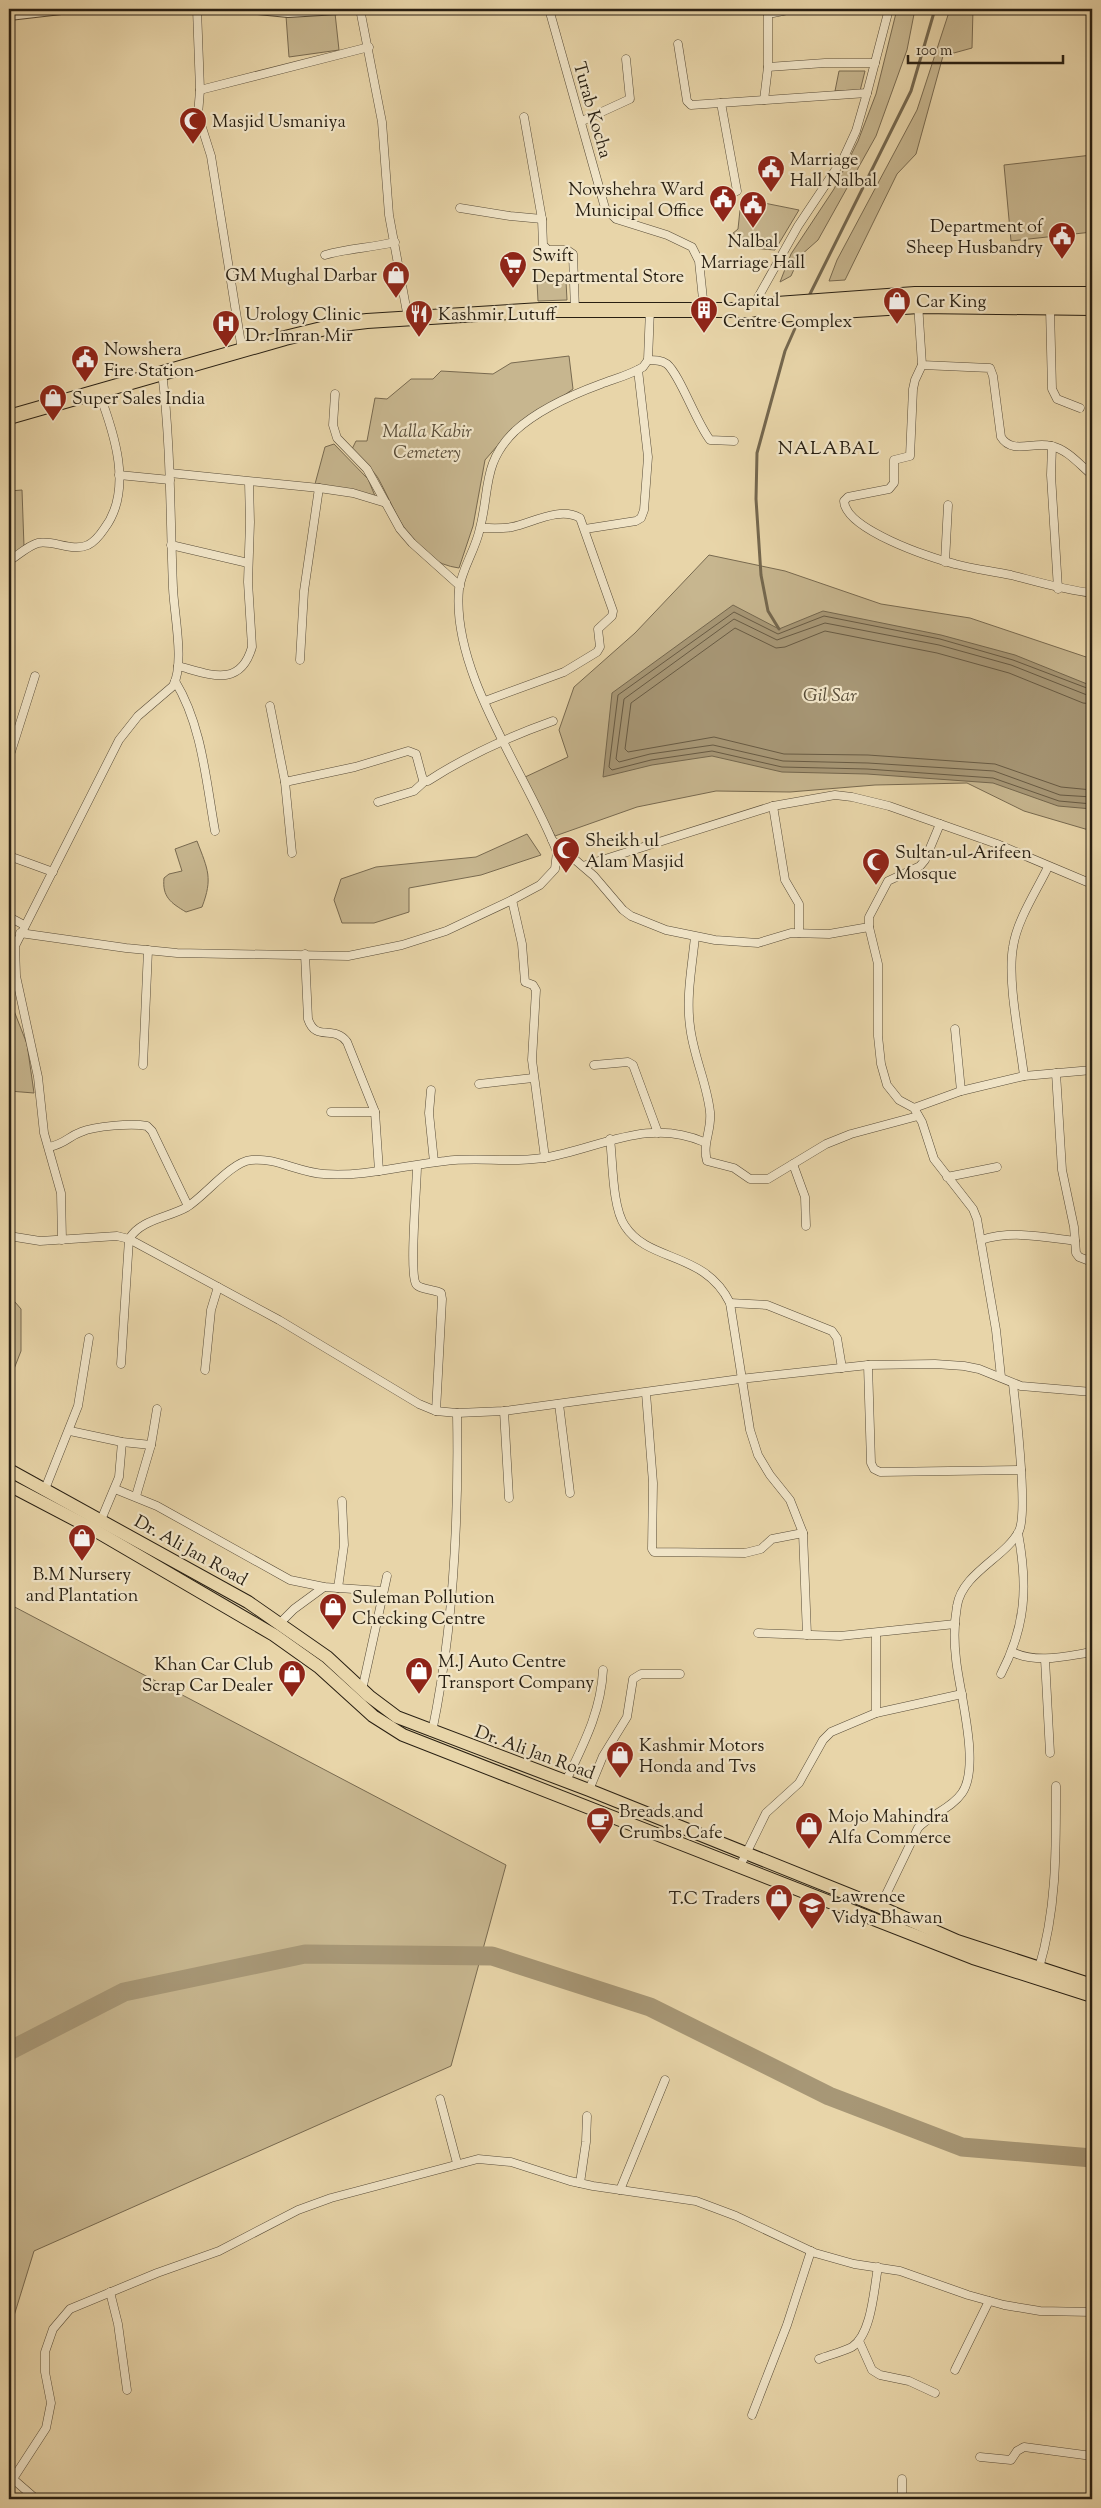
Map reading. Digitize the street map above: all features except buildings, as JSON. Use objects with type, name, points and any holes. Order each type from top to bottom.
[{"type":"highway","points":[[9,417],[162,372],[342,324],[408,318],[575,310],[777,310],[917,300],[1004,301],[1092,294]]},
{"type":"highway","points":[[1004,301],[1050,308],[1092,308]]},
{"type":"main road","name":"Dr. Ali Jan Road","points":[[9,1470],[248,1602],[327,1657],[362,1690],[397,1717],[432,1732],[589,1790],[957,1941],[1092,1985]]},
{"type":"main road","name":"Dr. Ali Jan Road","points":[[9,1485],[91,1528],[274,1635],[319,1667],[373,1716],[403,1735],[973,1958],[1092,1996]]},
{"type":"street","points":[[9,15],[61,9]]},
{"type":"street","points":[[197,9],[200,90],[198,115],[211,156],[242,350]]},
{"type":"street","points":[[258,9],[288,12],[338,9]]},
{"type":"street","points":[[360,9],[369,47],[382,122],[390,215],[408,318]]},
{"type":"street","name":"Turab Kocha","points":[[549,9],[606,208],[616,219],[667,235],[692,247],[698,261],[704,309]]},
{"type":"street","points":[[764,100],[768,67],[768,11],[793,9]]},
{"type":"street","points":[[756,310],[798,226],[844,157],[856,131],[889,9]]},
{"type":"street","points":[[678,44],[688,104],[867,93]]},
{"type":"street","points":[[200,90],[369,47]]},
{"type":"street","points":[[582,121],[630,99],[626,59]]},
{"type":"street","points":[[768,67],[825,63],[875,63]]},
{"type":"street","points":[[720,103],[737,192]]},
{"type":"street","points":[[524,117],[542,219],[545,248],[567,250],[573,254],[575,310]]},
{"type":"street","points":[[460,208],[542,219]]},
{"type":"street","points":[[324,255],[348,248],[366,248],[395,242]]},
{"type":"street","points":[[917,300],[922,365],[914,380],[910,456],[894,460],[894,483],[889,489],[848,496],[844,501],[844,507],[851,517],[864,528],[945,562],[1011,575],[1058,589],[1092,594]]},
{"type":"street","points":[[1050,308],[1052,389],[1057,399],[1080,408]]},
{"type":"street","points":[[9,917],[22,929],[148,950],[224,954],[348,956],[402,945],[446,931],[540,885],[555,868],[557,852],[485,701],[461,630],[458,610],[460,586],[481,528],[490,472],[498,454],[516,431],[576,393],[638,370],[648,360],[650,309]]},
{"type":"street","points":[[648,360],[658,360],[670,368],[702,430],[710,440],[734,441]]},
{"type":"street","points":[[922,365],[990,368],[992,371],[1001,437],[1004,442],[1014,447],[1052,446],[1071,457],[1092,475]]},
{"type":"street","points":[[585,529],[636,521],[642,518],[648,458],[638,370]]},
{"type":"street","points":[[62,1240],[61,1193],[44,1133],[35,1061],[16,976],[12,947],[119,740],[138,716],[173,686],[176,681],[178,666],[171,545],[167,410],[162,372]]},
{"type":"street","points":[[9,561],[38,543],[81,547],[95,540],[112,518],[117,507],[119,474],[112,431],[98,390]]},
{"type":"street","points":[[335,394],[333,425],[337,438],[367,469],[400,529],[412,543],[460,586]]},
{"type":"street","points":[[1052,446],[1051,475],[1058,589]]},
{"type":"street","points":[[119,474],[319,488],[353,493],[386,503]]},
{"type":"street","points":[[178,666],[221,676],[240,670],[249,658],[252,648],[248,562],[250,522],[248,482]]},
{"type":"street","points":[[300,660],[304,591],[319,488]]},
{"type":"street","points":[[945,562],[948,505]]},
{"type":"street","points":[[481,528],[514,526],[544,517],[568,515],[580,518],[613,611],[612,616],[598,629],[600,647],[579,664],[564,672],[485,701]]},
{"type":"street","points":[[171,545],[248,562]]},
{"type":"street","points":[[9,758],[35,676]]},
{"type":"street","points":[[176,681],[184,695],[197,735],[215,831]]},
{"type":"street","points":[[270,706],[285,782],[292,853]]},
{"type":"street","points":[[378,802],[414,791],[425,781],[461,760],[502,740],[552,721]]},
{"type":"street","points":[[285,782],[355,767],[408,751],[416,754],[425,781]]},
{"type":"street","points":[[584,866],[772,806],[818,796],[852,797],[889,806],[997,844],[1092,884]]},
{"type":"street","points":[[772,806],[785,880],[799,904],[799,933]]},
{"type":"street","points":[[940,824],[920,866],[888,881],[869,918],[869,927],[878,964],[878,1036],[881,1064],[891,1093],[916,1112],[934,1158],[973,1209],[981,1240],[1001,1377]]},
{"type":"street","points":[[552,840],[584,866],[614,902],[631,916],[666,930],[695,937],[758,943],[783,935],[799,933],[829,934],[869,927]]},
{"type":"street","points":[[9,856],[52,872]]},
{"type":"street","points":[[1024,1076],[1013,986],[1013,947],[1016,934],[1048,867]]},
{"type":"street","points":[[512,900],[522,944],[525,982],[535,987],[536,990],[531,1040],[533,1078],[545,1158]]},
{"type":"street","points":[[695,937],[690,994],[690,1026],[709,1104],[710,1127],[704,1142],[707,1161],[734,1168],[750,1179],[768,1179],[811,1151],[851,1134],[916,1112],[961,1091],[1024,1076],[1092,1070]]},
{"type":"street","points":[[143,1065],[148,950]]},
{"type":"street","points":[[305,954],[308,1019],[311,1028],[315,1031],[342,1036],[369,1092],[375,1112],[379,1171]]},
{"type":"street","points":[[955,1029],[961,1091]]},
{"type":"street","points":[[594,1065],[628,1062],[633,1065],[658,1133]]},
{"type":"street","points":[[1056,1073],[1062,1170],[1076,1254],[1092,1262]]},
{"type":"street","points":[[479,1084],[533,1078]]},
{"type":"street","points":[[431,1090],[429,1113],[434,1162]]},
{"type":"street","points":[[331,1112],[375,1112]]},
{"type":"street","points":[[49,1147],[62,1144],[81,1132],[92,1129],[148,1126],[188,1206]]},
{"type":"street","points":[[121,1364],[129,1238],[142,1226],[188,1206],[242,1162],[250,1160],[324,1174],[379,1171],[434,1162],[466,1160],[502,1162],[545,1158],[610,1139],[658,1133],[686,1134],[704,1142]]},
{"type":"street","points":[[610,1139],[619,1212],[624,1225],[632,1235],[646,1244],[694,1265],[707,1274],[724,1292],[730,1304],[740,1379],[750,1430],[758,1455],[770,1475],[790,1500],[803,1533],[807,1635]]},
{"type":"street","points":[[792,1164],[804,1197],[806,1226]]},
{"type":"street","points":[[417,1166],[413,1243],[414,1281],[419,1287],[441,1293],[442,1299],[436,1410]]},
{"type":"street","points":[[947,1177],[997,1167]]},
{"type":"street","points":[[981,1240],[992,1236],[1020,1235],[1075,1241]]},
{"type":"street","points":[[9,1236],[40,1240],[117,1236],[129,1238],[329,1349],[419,1404],[436,1410],[457,1413],[504,1411],[740,1379],[868,1365],[964,1366],[1001,1377],[1014,1384],[1031,1388],[1092,1392]]},
{"type":"street","points":[[205,1370],[211,1310],[218,1287]]},
{"type":"street","points":[[730,1304],[767,1304],[832,1331],[837,1338],[842,1368]]},
{"type":"street","points":[[45,1489],[70,1431],[82,1388],[89,1338]]},
{"type":"street","points":[[868,1365],[871,1463],[874,1470],[880,1472],[1021,1470]]},
{"type":"street","points":[[1001,1674],[1018,1639],[1023,1610],[1022,1558],[1018,1533],[1022,1514],[1021,1470],[1014,1384]]},
{"type":"street","points":[[646,1393],[653,1483],[652,1549],[654,1552],[745,1553],[761,1549],[772,1539],[803,1533]]},
{"type":"street","points":[[559,1404],[570,1493]]},
{"type":"street","points":[[136,1496],[151,1445],[157,1409]]},
{"type":"street","points":[[504,1411],[509,1498]]},
{"type":"street","points":[[432,1732],[446,1655],[452,1602],[457,1413]]},
{"type":"street","points":[[70,1431],[122,1442],[151,1445]]},
{"type":"street","points":[[101,1520],[115,1489],[121,1461],[122,1442]]},
{"type":"street","points":[[115,1489],[136,1496],[282,1576],[324,1587],[382,1590]]},
{"type":"street","points":[[338,1588],[344,1545],[342,1501]]},
{"type":"street","points":[[880,1908],[918,1828],[924,1821],[953,1803],[966,1786],[968,1735],[956,1658],[955,1624],[957,1604],[964,1588],[1018,1533]]},
{"type":"street","points":[[362,1690],[382,1590],[387,1576]]},
{"type":"street","points":[[280,1623],[294,1609],[324,1587]]},
{"type":"street","points":[[758,1633],[840,1636],[876,1634],[955,1624]]},
{"type":"street","points":[[876,1634],[876,1713]]},
{"type":"street","points":[[1012,1652],[1030,1658],[1045,1659],[1092,1652]]},
{"type":"street","points":[[1045,1659],[1050,1753]]},
{"type":"street","points":[[566,1781],[593,1723],[602,1691],[603,1670]]},
{"type":"street","points":[[589,1790],[603,1756],[627,1717],[633,1679],[641,1674],[680,1674]]},
{"type":"street","points":[[740,1866],[744,1853],[766,1813],[799,1783],[827,1736],[838,1727],[876,1713],[962,1694]]},
{"type":"street","points":[[1039,1968],[1049,1934],[1054,1897],[1056,1786]]},
{"type":"street","points":[[620,2190],[665,2080]]},
{"type":"street","points":[[440,2099],[457,2163]]},
{"type":"street","points":[[580,2183],[586,2142],[587,2116]]},
{"type":"street","points":[[36,2499],[11,2482],[46,2428],[51,2403],[44,2361],[53,2329],[70,2309],[219,2251],[314,2204],[457,2163],[490,2158],[580,2183],[696,2201],[709,2205],[810,2251],[839,2260],[900,2271],[989,2301],[1040,2311],[1092,2312]]},
{"type":"street","points":[[752,2415],[787,2325],[810,2251]]},
{"type":"street","points":[[819,2359],[852,2347],[859,2341],[869,2319],[878,2267]]},
{"type":"street","points":[[110,2292],[118,2324],[127,2390]]},
{"type":"street","points":[[955,2370],[989,2301]]},
{"type":"street","points":[[859,2341],[872,2370],[880,2375],[910,2381],[935,2393]]},
{"type":"street","points":[[980,2456],[1011,2460],[1017,2451],[1024,2447],[1092,2456]]},
{"type":"street","points":[[902,2479],[902,2499]]},
{"type":"green space","points":[[897,9],[915,9],[907,50],[876,136],[818,240],[800,256],[791,276],[780,282],[791,254],[834,189],[858,141],[876,94]]},
{"type":"green space","points":[[950,9],[973,9],[972,48],[943,56],[916,154],[897,174],[845,280],[829,281],[837,260],[917,110]]},
{"type":"green space","points":[[335,13],[339,50],[289,57],[286,16]]},
{"type":"green space","points":[[839,71],[865,71],[860,91],[835,91]]},
{"type":"green space","points":[[1092,155],[1092,232],[1011,241],[1004,165]]},
{"type":"green space","points":[[749,200],[799,210],[775,250],[738,247],[739,234],[732,234],[738,229],[740,210]]},
{"type":"green space","points":[[566,281],[567,300],[538,301],[537,282]]},
{"type":"green space","name":"Malla Kabir Cemetery","points":[[569,356],[573,389],[504,438],[485,460],[473,526],[459,568],[443,564],[429,556],[408,534],[378,478],[351,451],[356,441],[367,441],[375,398],[387,399],[411,379],[433,379],[441,371],[493,374],[511,363]]},
{"type":"green space","points":[[334,444],[368,479],[375,496],[315,484],[325,447]]},
{"type":"green space","points":[[22,490],[24,547],[9,556],[9,491]]},
{"type":"green space","name":"Gil Sar","points":[[709,555],[785,571],[881,604],[970,618],[1092,659],[1092,831],[1024,811],[967,783],[875,785],[790,792],[716,791],[637,807],[555,836],[523,778],[568,757],[559,730],[574,687],[635,633]]},
{"type":"green space","points":[[527,834],[541,855],[481,875],[409,888],[409,912],[374,923],[342,923],[334,900],[341,879],[376,867],[476,857]]},
{"type":"green space","points":[[197,841],[208,874],[207,889],[202,907],[186,912],[176,906],[166,895],[164,878],[169,874],[182,871],[175,849]]},
{"type":"green space","points":[[9,998],[27,1044],[34,1093],[9,1091]]},
{"type":"green space","points":[[9,1295],[21,1309],[21,1351],[14,1369],[9,1368]]},
{"type":"green space","points":[[9,1604],[506,1865],[451,2066],[34,2251],[9,2332]]},
{"type":"water","name":"Gil Sar","points":[[733,605],[779,629],[823,611],[941,635],[1015,655],[1092,686],[1092,809],[1058,806],[993,783],[867,774],[782,772],[712,756],[652,765],[603,777],[612,693]]},
{"type":"waterway","points":[[808,298],[911,91],[935,9]]},
{"type":"waterway","points":[[779,629],[768,611],[761,575],[756,499],[757,453],[785,351],[800,317]]},
{"type":"waterway","points":[[9,2051],[124,1992],[305,1954],[492,1956],[650,2007],[829,2096],[962,2147],[1092,2158]]},
{"type":"place","name":"Masjid Usmaniya","points":[[193,145]]},
{"type":"place","name":"Marriage Hall Nalbal","points":[[771,193]]},
{"type":"place","name":"Nowshehra Ward Municipal Office","points":[[723,223]]},
{"type":"place","name":"Nalbal Marriage Hall","points":[[753,229]]},
{"type":"place","name":"Department of Sheep Husbandry","points":[[1062,260]]},
{"type":"place","name":"Swift Departmental Store","points":[[513,289]]},
{"type":"place","name":"GM Mughal Darbar","points":[[396,299]]},
{"type":"place","name":"Car King","points":[[897,325]]},
{"type":"place","name":"Capital Centre Complex","points":[[704,334]]},
{"type":"place","name":"Kashmir Lutuff","points":[[419,338]]},
{"type":"place","name":"Urology Clinic Dr. Imran Mir","points":[[226,348]]},
{"type":"place","name":"Nowshera Fire Station","points":[[85,383]]},
{"type":"place","name":"Super Sales India","points":[[53,422]]},
{"type":"place","name":"Sheikh ul Alam Masjid","points":[[566,874]]},
{"type":"place","name":"Sultan-ul-Arifeen Mosque","points":[[876,886]]},
{"type":"place","name":"B.M Nursery and Plantation","points":[[82,1562]]},
{"type":"place","name":"Suleman Pollution Checking Centre","points":[[333,1631]]},
{"type":"place","name":"M.J Auto Centre Transport Company","points":[[419,1695]]},
{"type":"place","name":"Khan Car Club Scrap Car Dealer","points":[[292,1698]]},
{"type":"place","name":"Kashmir Motors Honda and Tvs","points":[[620,1779]]},
{"type":"place","name":"Breads and Crumbs Cafe","points":[[600,1845]]},
{"type":"place","name":"Mojo Mahindra Alfa Commerce","points":[[809,1850]]},
{"type":"place","name":"T.C Traders","points":[[779,1922]]},
{"type":"place","name":"Lawrence Vidya Bhawan","points":[[812,1930]]},
{"type":"district","name":"NALABAL","points":[[829,447]]}]
